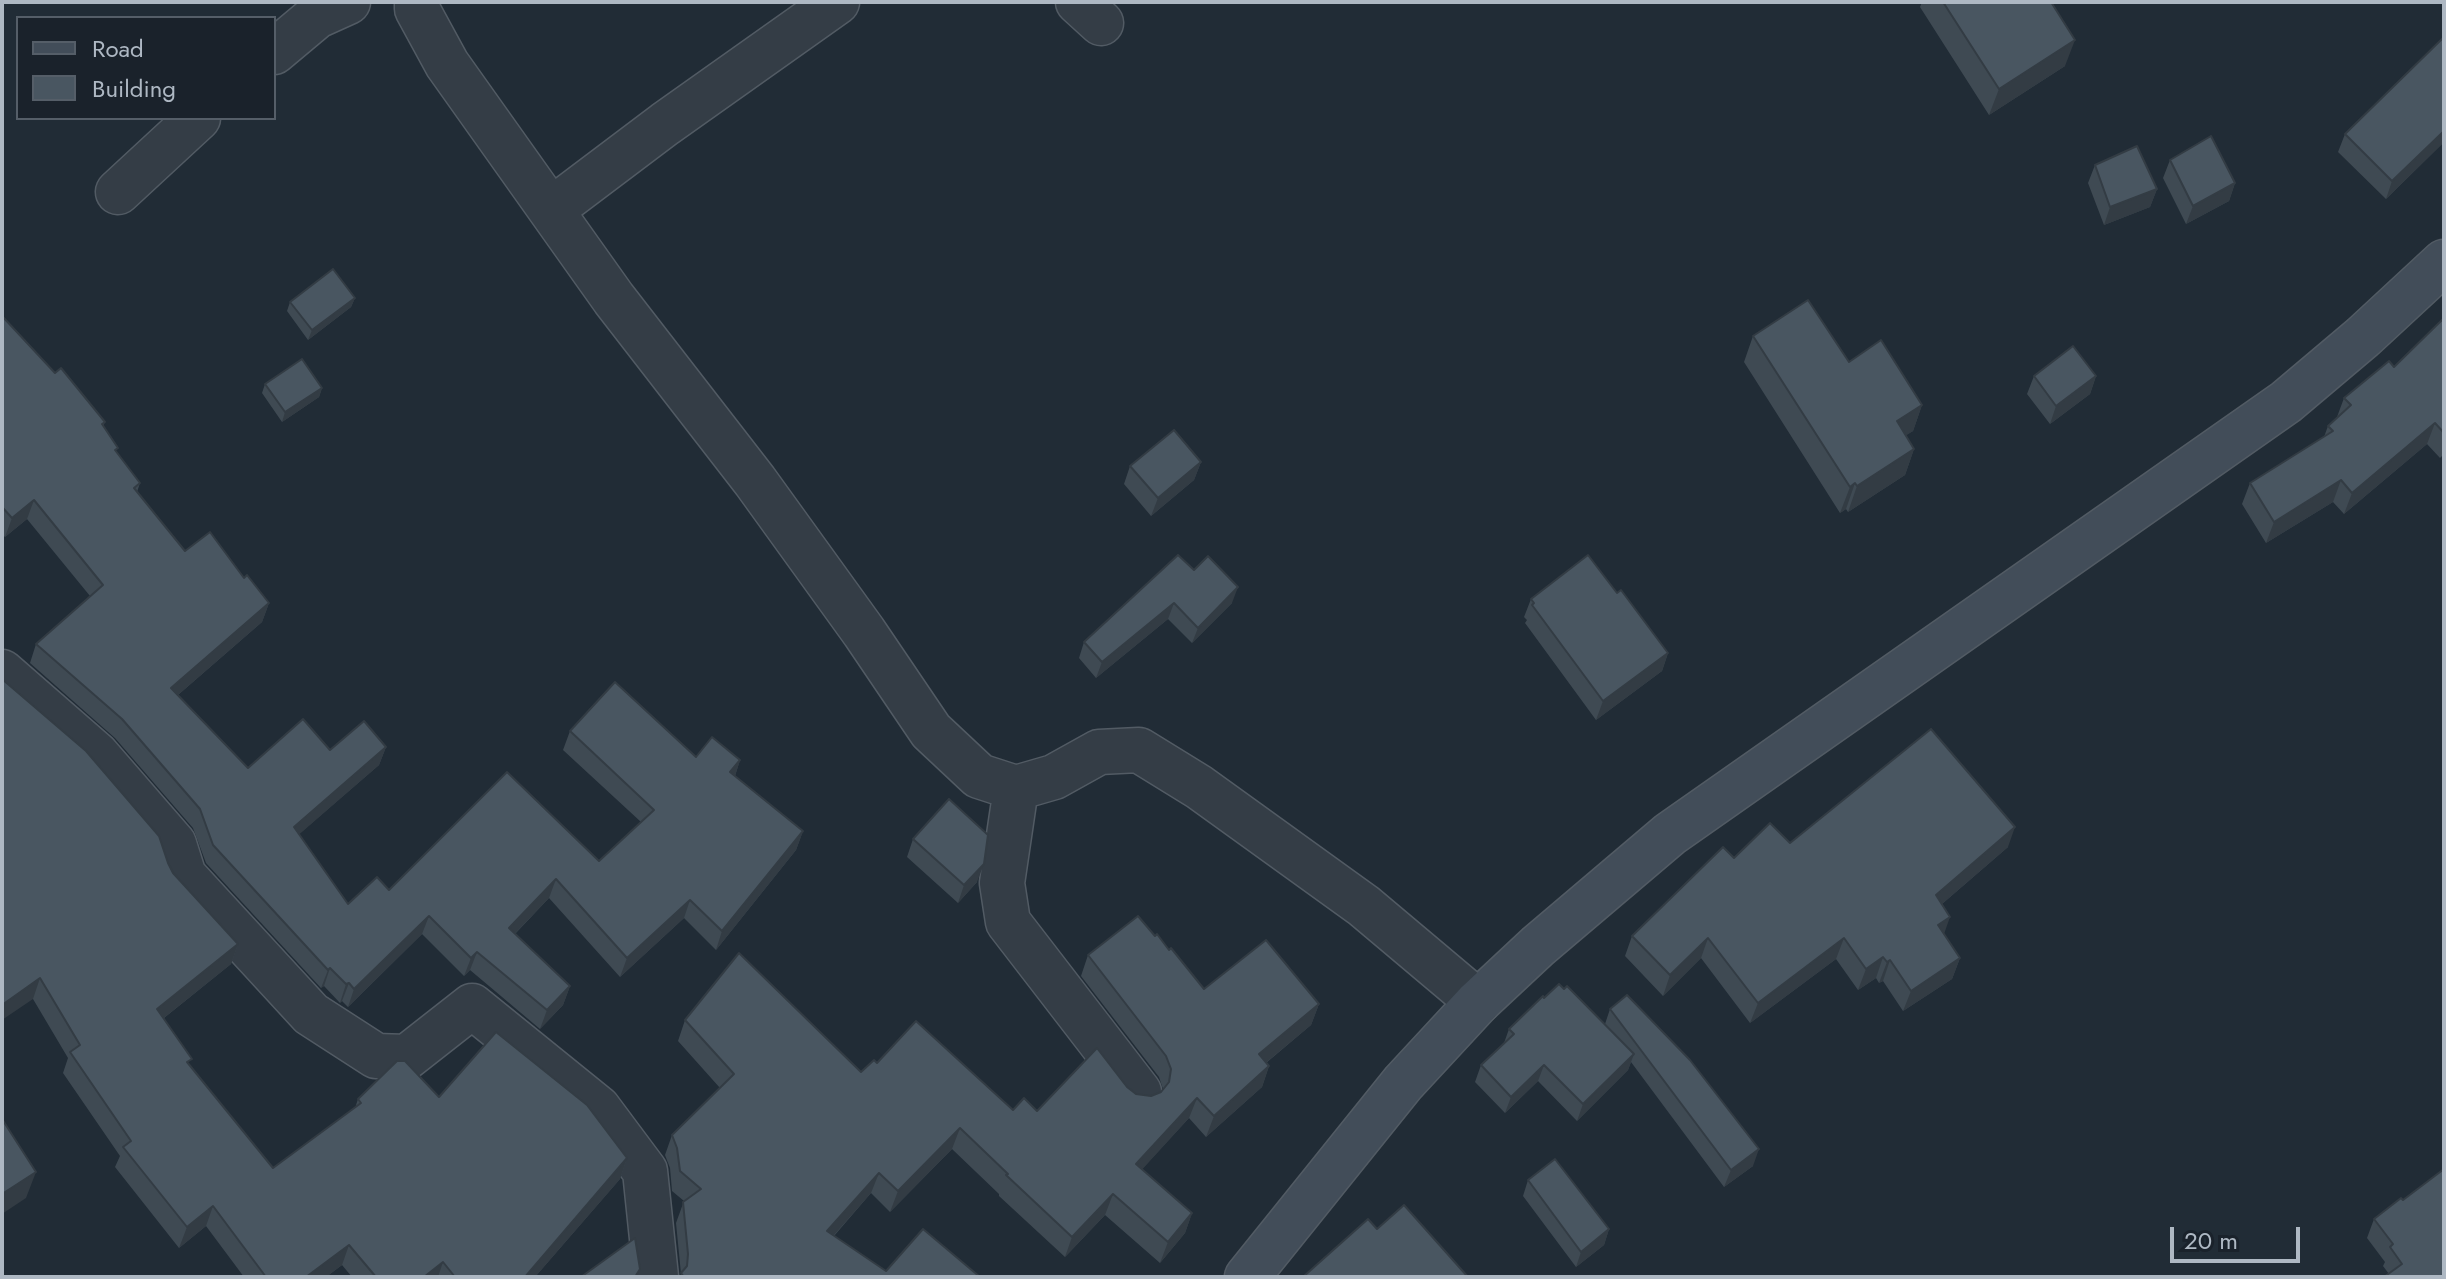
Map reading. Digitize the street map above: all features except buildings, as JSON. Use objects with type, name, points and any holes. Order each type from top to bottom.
[{"type":"main road","points":[[1247,1277],[1403,1083],[1478,1002],[1538,946],[1670,834],[2286,402],[2363,337],[2444,262]]},
{"type":"street","points":[[551,210],[665,124],[837,2]]},
{"type":"street","points":[[406,4],[614,299],[755,481],[931,731],[979,776],[1016,788],[1054,777],[1099,752],[1139,750],[1199,787],[1364,906],[1478,1002]]},
{"type":"street","points":[[276,50],[324,7]]},
{"type":"street","points":[[118,192],[196,120]]},
{"type":"street","points":[[2,672],[96,754],[174,844],[184,876],[311,1014],[376,1056],[407,1057],[472,1006],[598,1108],[645,1171],[656,1277]]},
{"type":"street","points":[[1016,788],[1002,883],[1008,922],[1139,1092]]}]
